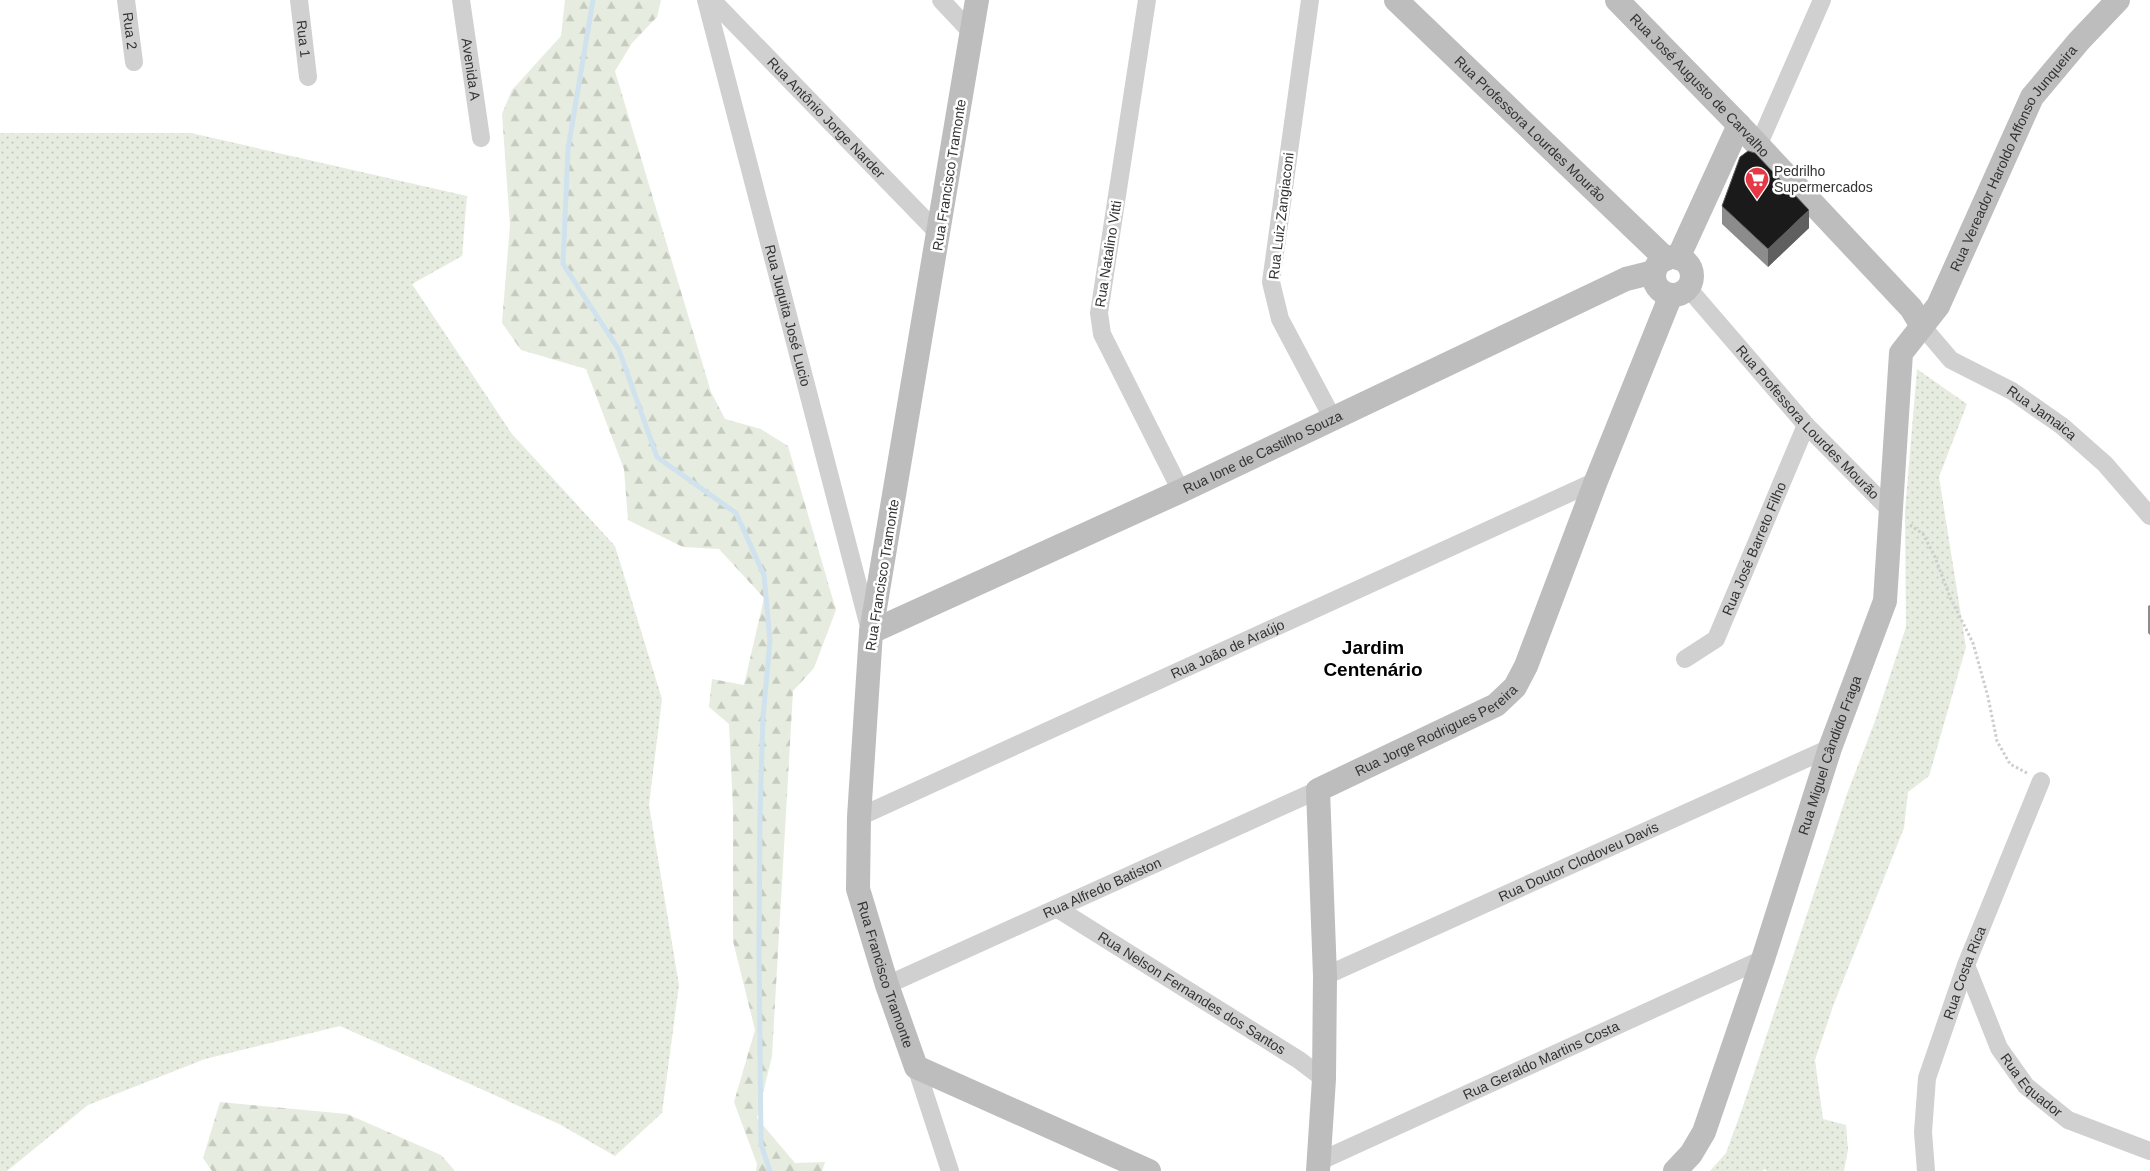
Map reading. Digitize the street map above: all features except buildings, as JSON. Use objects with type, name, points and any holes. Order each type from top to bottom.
[{"type":"street","name":"Rua 2","points":[[126,0],[134,62]]},
{"type":"street","name":"Rua 1","points":[[299,0],[308,77]]},
{"type":"street","name":"Avenida A","points":[[461,0],[481,138]]},
{"type":"street","name":"Rua Juquita José Lucio","points":[[706,0],[871,632]]},
{"type":"street","name":"Rua Antônio Jorge Narder","points":[[712,0],[939,234]]},
{"type":"street","points":[[941,0],[972,33]]},
{"type":"street","name":"Rua Francisco Tramonte","points":[[950,1171],[887,985],[858,889],[859,817],[871,632],[977,0]]},
{"type":"street","name":"Rua Natalino Vitti","points":[[1147,0],[1099,313],[1102,334],[1181,491]]},
{"type":"street","name":"Rua Luiz Zangiaconi","points":[[1310,0],[1271,282],[1280,319],[1333,419]]},
{"type":"street","name":"Rua Professora Lourdes Mourão","points":[[1396,0],[1666,263]]},
{"type":"street","name":"Rua José Augusto de Carvalho","points":[[1617,0],[1739,125],[1912,308],[1922,326]]},
{"type":"street","points":[[1758,146],[1822,0]]},
{"type":"street","name":"Rua Vereador Haroldo Affonso Junqueira","points":[[1922,326],[1938,306],[2032,97],[2079,41],[2118,0]]},
{"type":"street","points":[[1666,263],[1688,265],[1691,270],[1691,283],[1679,291],[1660,290],[1654,279],[1666,263],[1739,125]]},
{"type":"street","name":"Rua Ione de Castilho Souza","points":[[871,632],[1181,491],[1626,279],[1666,263]]},
{"type":"street","name":"Rua Professora Lourdes Mourão","points":[[1679,291],[1806,425],[1890,510]]},
{"type":"street","name":"Rua Jorge Rodrigues Pereira","points":[[1318,790],[1496,705],[1515,686],[1526,666],[1596,482],[1679,291]]},
{"type":"street","name":"Rua Miguel Cândido Fraga","points":[[1675,1171],[1691,1154],[1704,1132],[1763,959],[1830,748],[1885,600],[1901,353],[1922,326]]},
{"type":"street","name":"Rua Jamaica","points":[[1922,326],[1952,360],[2012,391],[2062,426],[2105,464],[2150,516]]},
{"type":"street","name":"Rua José Barreto Filho","points":[[1685,659],[1716,639],[1806,425]]},
{"type":"street","name":"Rua João de Araújo","points":[[859,817],[1596,482]]},
{"type":"street","name":"Rua Doutor Clodoveu Davis","points":[[1326,976],[1830,748]]},
{"type":"street","name":"Rua Costa Rica","points":[[1926,1171],[1923,1132],[1926,1078],[1966,965],[2041,781]]},
{"type":"street","points":[[1318,790],[1326,976],[1324,1079],[1318,1166]]},
{"type":"street","name":"Rua Alfredo Batiston","points":[[887,985],[1318,790]]},
{"type":"street","name":"Rua Nelson Fernandes dos Santos","points":[[1058,909],[1299,1060],[1324,1079]]},
{"type":"street","name":"Rua Geraldo Martins Costa","points":[[1318,1166],[1763,959]]},
{"type":"street","name":"Rua Equador","points":[[1966,965],[1999,1048],[2026,1086],[2068,1120],[2150,1151]]},
{"type":"street","points":[[916,1067],[1149,1171]]},
{"type":"path","points":[[1890,510],[1922,534],[1935,558],[1950,597],[1973,643],[1988,697],[1997,741],[2010,764],[2041,781]]},
{"type":"green space","points":[[565,0],[661,0],[657,17],[632,43],[615,71],[711,392],[725,419],[761,429],[788,446],[836,610],[814,668],[793,691],[772,1056],[757,1118],[795,1163],[825,1162],[822,1171],[756,1171],[757,1164],[734,1102],[755,1030],[733,941],[733,809],[729,724],[709,707],[712,679],[744,685],[764,598],[719,549],[683,547],[628,520],[624,469],[586,369],[521,350],[502,323],[510,225],[502,114],[512,90],[561,36]]},
{"type":"green space","points":[[0,133],[191,133],[467,196],[462,256],[412,284],[512,434],[615,546],[662,699],[649,805],[679,985],[662,1113],[615,1156],[559,1124],[340,1026],[205,1059],[88,1105],[7,1171],[0,1171]]},
{"type":"green space","points":[[1917,369],[1967,404],[1939,477],[1966,647],[1929,776],[1908,792],[1904,828],[1833,1006],[1815,1060],[1823,1119],[1846,1125],[1848,1150],[1844,1171],[1767,1171],[1764,1169],[1763,1171],[1710,1171],[1726,1153],[1742,1109],[1847,794],[1875,721],[1906,627],[1905,512]]},
{"type":"green space","points":[[220,1102],[347,1114],[441,1155],[455,1171],[212,1171],[203,1158]]},
{"type":"waterway","points":[[593,0],[568,149],[563,264],[619,350],[657,457],[736,513],[764,575],[770,641],[763,717],[759,951],[761,1144],[770,1171]]},
{"type":"place","name":"Pedrilho Supermercados","points":[[1757,200]]},
{"type":"district","name":"Jardim Centenário","points":[[1373,658]]}]
